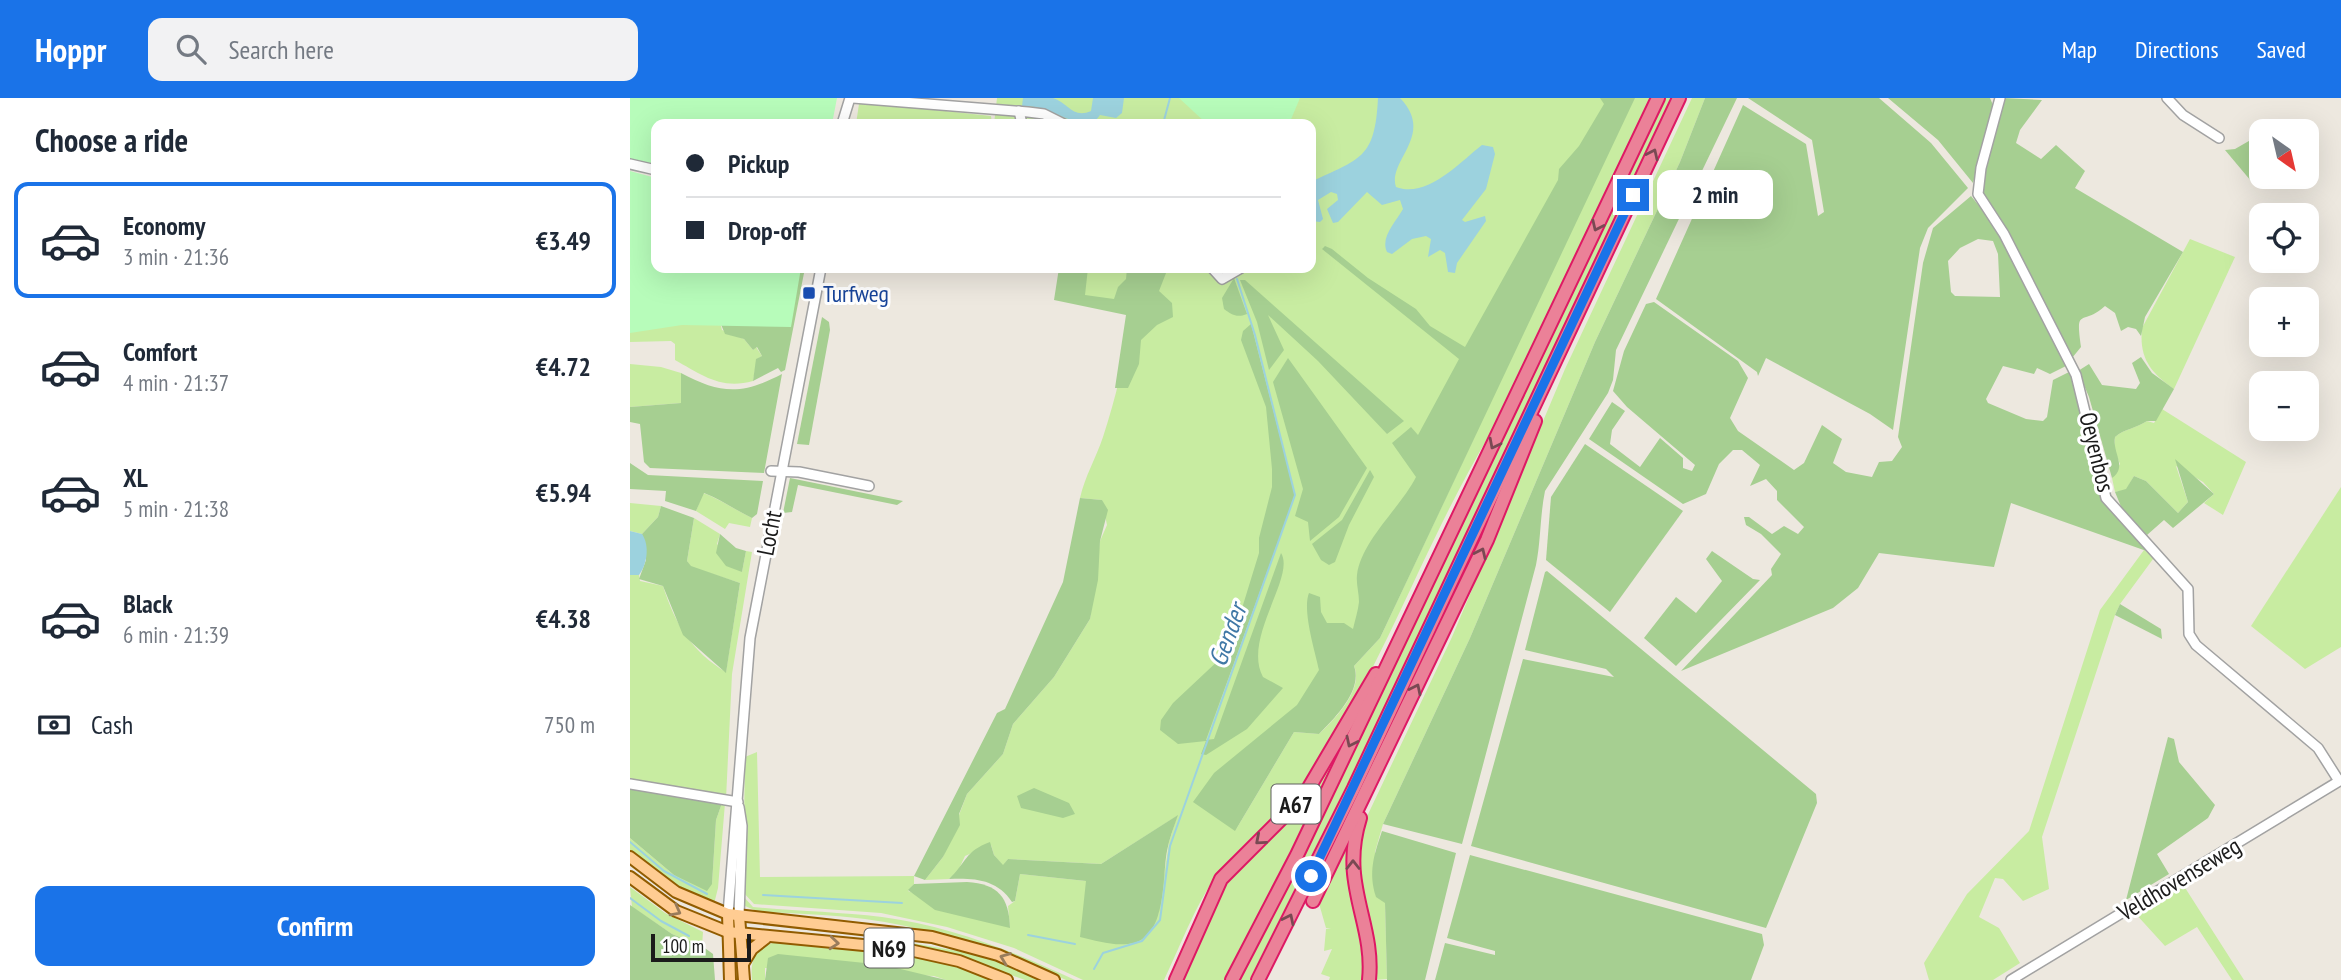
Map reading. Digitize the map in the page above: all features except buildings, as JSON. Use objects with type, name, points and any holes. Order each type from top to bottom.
[{"type":"highway","name":"A67","points":[[1233,980],[1297,855],[1658,98]]},
{"type":"highway","name":"A67","points":[[1258,980],[1354,788],[1679,98]]},
{"type":"highway","name":"A67","points":[[1313,901],[1487,540],[1536,417],[1550,371]]},
{"type":"highway","name":"A67","points":[[1175,980],[1221,879],[1304,796],[1402,636]]},
{"type":"highway","name":"A67","points":[[1368,980],[1368,952],[1352,871],[1358,822],[1376,772]]},
{"type":"main road","name":"N69","points":[[630,857],[676,892],[733,915],[878,928],[932,937],[990,953],[1054,980]]},
{"type":"main road","name":"N69","points":[[630,877],[676,911],[733,933],[905,949],[970,965],[1007,980]]},
{"type":"main road","name":"Locht","points":[[730,980],[733,915]]},
{"type":"main road","name":"Locht","points":[[733,933],[743,965],[744,980]]},
{"type":"main road","points":[[743,965],[752,948],[766,938]]},
{"type":"street","points":[[851,98],[1019,111],[1044,114],[1054,119]]},
{"type":"street","points":[[844,119],[851,98]]},
{"type":"street","points":[[849,119],[851,98]]},
{"type":"street","name":"Oeyenbos","points":[[2000,98],[1980,168],[1978,194],[2004,233],[2073,366],[2082,393],[2106,498],[2188,589],[2189,634],[2196,645],[2318,748],[2340,781]]},
{"type":"street","points":[[2167,98],[2183,115],[2218,138]]},
{"type":"street","points":[[1019,111],[1021,119]]},
{"type":"street","points":[[630,164],[651,169]]},
{"type":"street","name":"Locht","points":[[733,915],[734,822],[738,802],[750,638],[776,471],[820,273]]},
{"type":"street","points":[[1217,273],[1222,279],[1232,273]]},
{"type":"street","points":[[776,471],[799,472],[869,486]]},
{"type":"street","name":"Veldhovenseweg","points":[[2014,979],[2340,781]]},
{"type":"street","points":[[630,784],[738,802]]},
{"type":"green space","points":[[630,98],[837,98],[833,119],[651,119],[651,164],[630,159]]},
{"type":"green space","points":[[997,98],[1651,98],[1492,431],[1445,517],[1359,694],[1299,792],[1233,855],[1214,880],[1198,907],[1164,980],[1083,980],[1014,948],[947,927],[881,913],[754,904],[743,892],[745,757],[757,752],[760,877],[914,876],[914,884],[908,891],[1010,927],[1008,906],[1015,901],[1020,874],[1086,881],[1158,915],[1169,842],[1177,816],[1101,864],[1008,859],[1003,866],[994,855],[991,845],[965,856],[958,871],[949,879],[925,880],[943,857],[967,794],[1003,754],[1013,724],[1054,677],[1090,619],[1100,541],[1107,525],[1102,500],[1080,498],[1103,437],[1116,392],[1123,362],[1128,315],[1055,299],[1060,273],[1316,273],[1316,119],[995,119]],"holes":[[[1479,427],[1380,638],[1354,666],[1355,684],[1346,703],[1319,734],[1294,732],[1235,831],[1301,708],[1428,533]]]},
{"type":"green space","points":[[1179,98],[1300,98],[1291,119],[1202,119]]},
{"type":"green space","points":[[1600,98],[1635,98],[1380,638],[1354,666],[1356,675],[1351,694],[1332,720],[1319,734],[1294,732],[1235,831],[1193,802],[1214,773],[1297,705],[1319,670],[1308,620],[1309,593],[1320,597],[1321,612],[1327,623],[1344,623],[1353,629],[1359,602],[1357,578],[1360,562],[1373,537],[1416,477],[1392,443],[1411,427],[1418,435],[1459,359],[1322,249],[1325,246],[1332,249],[1368,278],[1416,309],[1430,326],[1465,347],[1558,180],[1559,169],[1579,146],[1604,104]]},
{"type":"green space","points":[[1662,98],[1675,98],[1349,785],[1252,980],[1238,980]]},
{"type":"green space","points":[[1692,98],[1705,98],[1680,162],[1595,342],[1470,638],[1383,824],[1375,852],[1385,903],[1387,979],[1374,980],[1357,892],[1362,827],[1452,637],[1565,369]]},
{"type":"green space","points":[[1705,98],[1737,98],[1616,350],[1613,380],[1608,393],[1545,491],[1536,565],[1462,844],[1383,824],[1470,638],[1595,342],[1680,162]]},
{"type":"green space","points":[[1748,98],[1879,98],[1931,143],[1968,188],[1928,228],[1920,248],[1893,430],[1870,414],[1766,358],[1758,376],[1757,372],[1656,299],[1743,105],[1806,144],[1818,216],[1824,212],[1812,140]]},
{"type":"green space","points":[[1888,98],[1990,98],[1993,105],[1973,183],[1938,140]]},
{"type":"green space","points":[[2003,98],[2042,100],[2020,130],[2016,143],[2041,159],[2056,145],[2085,171],[2075,188],[2183,252],[2145,317],[2141,336],[2136,329],[2128,327],[2121,331],[2115,313],[2105,306],[2080,321],[2081,347],[2072,358],[2016,250],[1980,191]]},
{"type":"green space","points":[[864,102],[991,116],[991,119],[857,119],[859,104]]},
{"type":"green space","points":[[2249,141],[2249,179],[2225,150],[2235,149]]},
{"type":"green space","points":[[630,171],[651,177],[651,273],[800,273],[791,327],[682,325],[630,333]]},
{"type":"green space","points":[[1971,196],[2003,235],[2068,365],[2050,374],[2037,368],[2034,374],[2003,366],[1986,399],[1988,403],[2026,419],[2043,421],[2047,417],[2053,380],[2071,371],[2112,508],[2155,554],[2011,503],[1994,567],[1879,553],[1858,588],[1833,608],[1681,671],[1772,575],[1771,569],[1781,554],[1761,534],[1746,525],[1744,517],[1749,517],[1772,534],[1784,526],[1798,534],[1804,527],[1777,500],[1777,491],[1766,479],[1750,486],[1760,465],[1742,450],[1733,450],[1719,464],[1706,494],[1683,504],[1589,439],[1612,402],[1625,411],[1612,430],[1610,444],[1640,467],[1660,438],[1683,458],[1683,468],[1692,471],[1695,465],[1627,407],[1613,391],[1624,351],[1646,304],[1654,302],[1738,361],[1748,378],[1730,418],[1738,431],[1794,470],[1804,463],[1822,425],[1842,439],[1833,463],[1846,472],[1872,477],[1879,462],[1892,461],[1902,447],[1898,437],[1923,263],[1933,228]],"holes":[[[1978,239],[1993,241],[1998,254],[2000,297],[1955,296],[1951,292],[1948,261],[1960,248]]]},
{"type":"green space","points":[[2190,239],[2235,257],[2174,389],[2158,377],[2144,356],[2142,328]]},
{"type":"green space","points":[[744,273],[804,273],[785,370],[781,372],[778,368],[753,381],[756,359],[762,356],[757,347],[753,350],[744,339],[725,334],[720,322]]},
{"type":"green space","points":[[1058,273],[1087,273],[1085,295],[1114,299],[1118,287],[1126,279],[1127,273],[1166,273],[1159,291],[1172,303],[1173,317],[1157,325],[1141,340],[1139,364],[1128,388],[1115,388],[1126,315],[1054,300]]},
{"type":"green space","points":[[1234,278],[1247,314],[1240,316],[1224,309],[1222,298]]},
{"type":"green space","points":[[1240,280],[1245,280],[1404,421],[1387,434],[1318,361],[1268,315],[1284,350],[1269,370],[1257,322]]},
{"type":"green space","points":[[822,317],[829,322],[830,330],[809,445],[797,444]]},
{"type":"green space","points":[[630,321],[720,322],[722,330],[744,339],[753,350],[756,347],[762,356],[757,359],[753,381],[731,384],[703,376],[675,360],[675,344],[671,341],[630,342]]},
{"type":"green space","points":[[1251,324],[1295,495],[1206,740],[1214,739],[1281,553],[1284,564],[1282,577],[1263,627],[1258,661],[1263,677],[1283,688],[1247,729],[1206,755],[1201,754],[1206,741],[1178,744],[1160,730],[1161,720],[1173,703],[1222,657],[1239,618],[1259,553],[1259,538],[1272,487],[1272,469],[1266,407],[1241,340],[1243,331]]},
{"type":"green space","points":[[2141,357],[2152,373],[2174,389],[2156,421],[2147,421],[2115,437],[2119,469],[2112,478],[2089,397],[2078,371],[2089,364],[2102,385],[2136,389],[2140,383],[2132,363]]},
{"type":"green space","points":[[1288,358],[1367,468],[1339,517],[1310,541],[1308,522],[1295,516],[1303,489],[1273,382]]},
{"type":"green space","points":[[630,364],[661,367],[681,373],[681,403],[630,407]]},
{"type":"green space","points":[[681,373],[708,385],[731,389],[755,386],[782,374],[764,473],[650,468],[644,462],[640,424],[630,422],[630,407],[681,403]]},
{"type":"green space","points":[[2162,409],[2246,462],[2223,515],[2204,503],[2214,494],[2203,482],[2176,466],[2188,502],[2178,513],[2146,481],[2134,476],[2126,490],[2115,492],[2112,478],[2120,464],[2114,450],[2115,437],[2147,421],[2154,423]]},
{"type":"green space","points":[[1585,444],[1683,511],[1610,612],[1546,560],[1551,497]]},
{"type":"green space","points":[[2175,459],[2214,494],[2173,528],[2164,520],[2147,535],[2122,509],[2115,492],[2126,489],[2134,476],[2146,481],[2178,513],[2188,502]]},
{"type":"green space","points":[[630,463],[648,475],[763,481],[757,514],[752,518],[704,493],[696,511],[665,501],[666,491],[630,489]]},
{"type":"green space","points":[[1370,470],[1374,477],[1349,525],[1335,562],[1329,565],[1321,560],[1312,544],[1342,520]]},
{"type":"green space","points":[[790,478],[903,501],[897,505],[798,485],[792,512],[783,513]]},
{"type":"green space","points":[[2341,487],[2341,647],[2305,669],[2251,626]]},
{"type":"green space","points":[[703,493],[752,518],[750,527],[729,523],[725,529],[696,511]]},
{"type":"green space","points":[[1080,498],[1102,500],[1108,510],[1100,541],[1098,580],[1090,619],[1054,677],[1013,724],[1003,754],[967,794],[959,814],[960,825],[943,857],[925,880],[914,876],[997,713],[1005,709],[1063,582]]},
{"type":"green space","points":[[630,503],[661,506],[658,517],[642,534],[630,531]]},
{"type":"green space","points":[[661,506],[694,518],[687,561],[691,566],[740,583],[726,673],[683,635],[663,586],[639,579],[646,560],[642,534],[658,517]]},
{"type":"green space","points":[[694,518],[720,534],[717,544],[742,572],[746,551],[752,552],[732,674],[726,799],[630,782],[630,575],[639,575],[640,581],[663,586],[673,613],[686,636],[726,672],[740,583],[691,567],[687,561]]},
{"type":"green space","points":[[720,534],[736,548],[746,551],[742,572],[726,566],[716,553]]},
{"type":"green space","points":[[2144,550],[2156,555],[2115,615],[2042,837],[2049,889],[2023,901],[2003,879],[1995,878],[1979,917],[1999,928],[2020,963],[1993,980],[1929,980],[1924,963],[1967,894],[2029,831],[2100,610]]},
{"type":"green space","points":[[1712,551],[1753,579],[1760,580],[1676,666],[1644,638],[1676,597],[1696,613],[1722,581],[1706,559]]},
{"type":"green space","points":[[1547,571],[1816,794],[1817,803],[1766,928],[1471,846],[1523,659],[1614,677],[1606,669],[1525,650]]},
{"type":"green space","points":[[2120,604],[2161,629],[2162,639],[2115,615]]},
{"type":"green space","points":[[1359,712],[1273,891],[1226,980],[1176,980],[1221,884],[1276,829]]},
{"type":"green space","points":[[2168,737],[2174,739],[2179,762],[2215,805],[2208,818],[2157,854],[2169,874],[2126,900]]},
{"type":"green space","points":[[630,786],[722,803],[716,820],[712,884],[707,891],[674,875],[630,838]]},
{"type":"green space","points":[[1034,788],[1069,803],[1075,814],[1063,818],[1021,808],[1017,796]]},
{"type":"green space","points":[[722,803],[725,803],[718,888],[714,904],[685,893],[630,854],[630,838],[674,875],[712,884],[716,820]]},
{"type":"green space","points":[[1178,815],[1168,846],[1158,917],[1145,938],[1134,943],[1113,944],[1080,937],[1086,881],[1020,874],[1015,901],[1012,902],[992,884],[976,880],[949,879],[975,849],[990,842],[994,855],[1003,865],[1008,859],[1101,864]]},
{"type":"green space","points":[[1352,826],[1348,882],[1364,951],[1362,980],[1329,980],[1330,977],[1321,974],[1332,949],[1324,951],[1326,929],[1331,928],[1326,928],[1318,900]]},
{"type":"green space","points":[[1382,831],[1456,853],[1425,980],[1387,980],[1385,903],[1376,897],[1372,880],[1374,856]]},
{"type":"green space","points":[[1470,855],[1762,934],[1764,945],[1751,980],[1435,980],[1445,943],[1495,955],[1495,951],[1447,938]]},
{"type":"green space","points":[[967,882],[987,886],[1000,894],[1007,908],[1010,928],[935,910],[908,890],[914,884]]},
{"type":"green space","points":[[2182,883],[2244,980],[2232,980],[2197,927],[2165,946],[2134,912]]},
{"type":"green space","points":[[630,887],[665,913],[703,932],[702,946],[672,934],[632,907]]},
{"type":"green space","points":[[744,897],[753,907],[882,917],[957,933],[1028,959],[1075,980],[1066,980],[1017,959],[942,935],[865,919],[757,911],[745,906]]},
{"type":"green space","points":[[630,905],[672,934],[702,946],[713,954],[715,980],[630,980]]},
{"type":"green space","points":[[764,930],[912,943],[992,957],[1047,980],[1025,980],[961,957],[763,934]]},
{"type":"green space","points":[[776,942],[880,950],[954,963],[1000,980],[946,980],[934,976],[765,968],[765,980],[752,980],[755,955],[763,947]]},
{"type":"green space","points":[[778,954],[884,965],[946,980],[765,980],[768,958]]},
{"type":"water","points":[[1023,98],[1053,98],[1075,112],[1085,113],[1091,111],[1093,98],[1124,98],[1122,113],[1116,118],[1100,115],[1097,119],[1069,119],[1043,109],[1022,106]]},
{"type":"water","points":[[1378,98],[1400,98],[1410,111],[1412,136],[1398,167],[1396,187],[1419,188],[1442,177],[1482,145],[1493,147],[1495,154],[1486,189],[1462,220],[1465,222],[1485,216],[1486,221],[1457,263],[1455,273],[1448,272],[1445,253],[1440,250],[1428,257],[1431,239],[1426,236],[1412,239],[1392,254],[1387,252],[1387,235],[1403,209],[1400,200],[1382,205],[1367,192],[1338,222],[1333,223],[1327,209],[1338,200],[1337,194],[1331,192],[1318,200],[1323,219],[1316,222],[1316,180],[1362,154],[1369,145]]},
{"type":"water","points":[[630,531],[642,534],[646,544],[646,560],[639,575],[630,575]]},
{"type":"waterway","name":"Gender","points":[[1164,119],[1170,98]]},
{"type":"waterway","name":"Gender","points":[[1094,969],[1103,953],[1142,941],[1160,920],[1170,846],[1295,495],[1255,335],[1237,279]]},
{"type":"waterway","points":[[630,842],[664,871],[707,894]]},
{"type":"waterway","points":[[763,895],[902,903]]},
{"type":"waterway","points":[[630,898],[661,921],[689,936]]},
{"type":"waterway","points":[[1028,935],[1075,944]]},
{"type":"place","name":"Turfweg","points":[[809,293]]},
{"type":"route","points":[[1311,876],[1633,195]]}]
